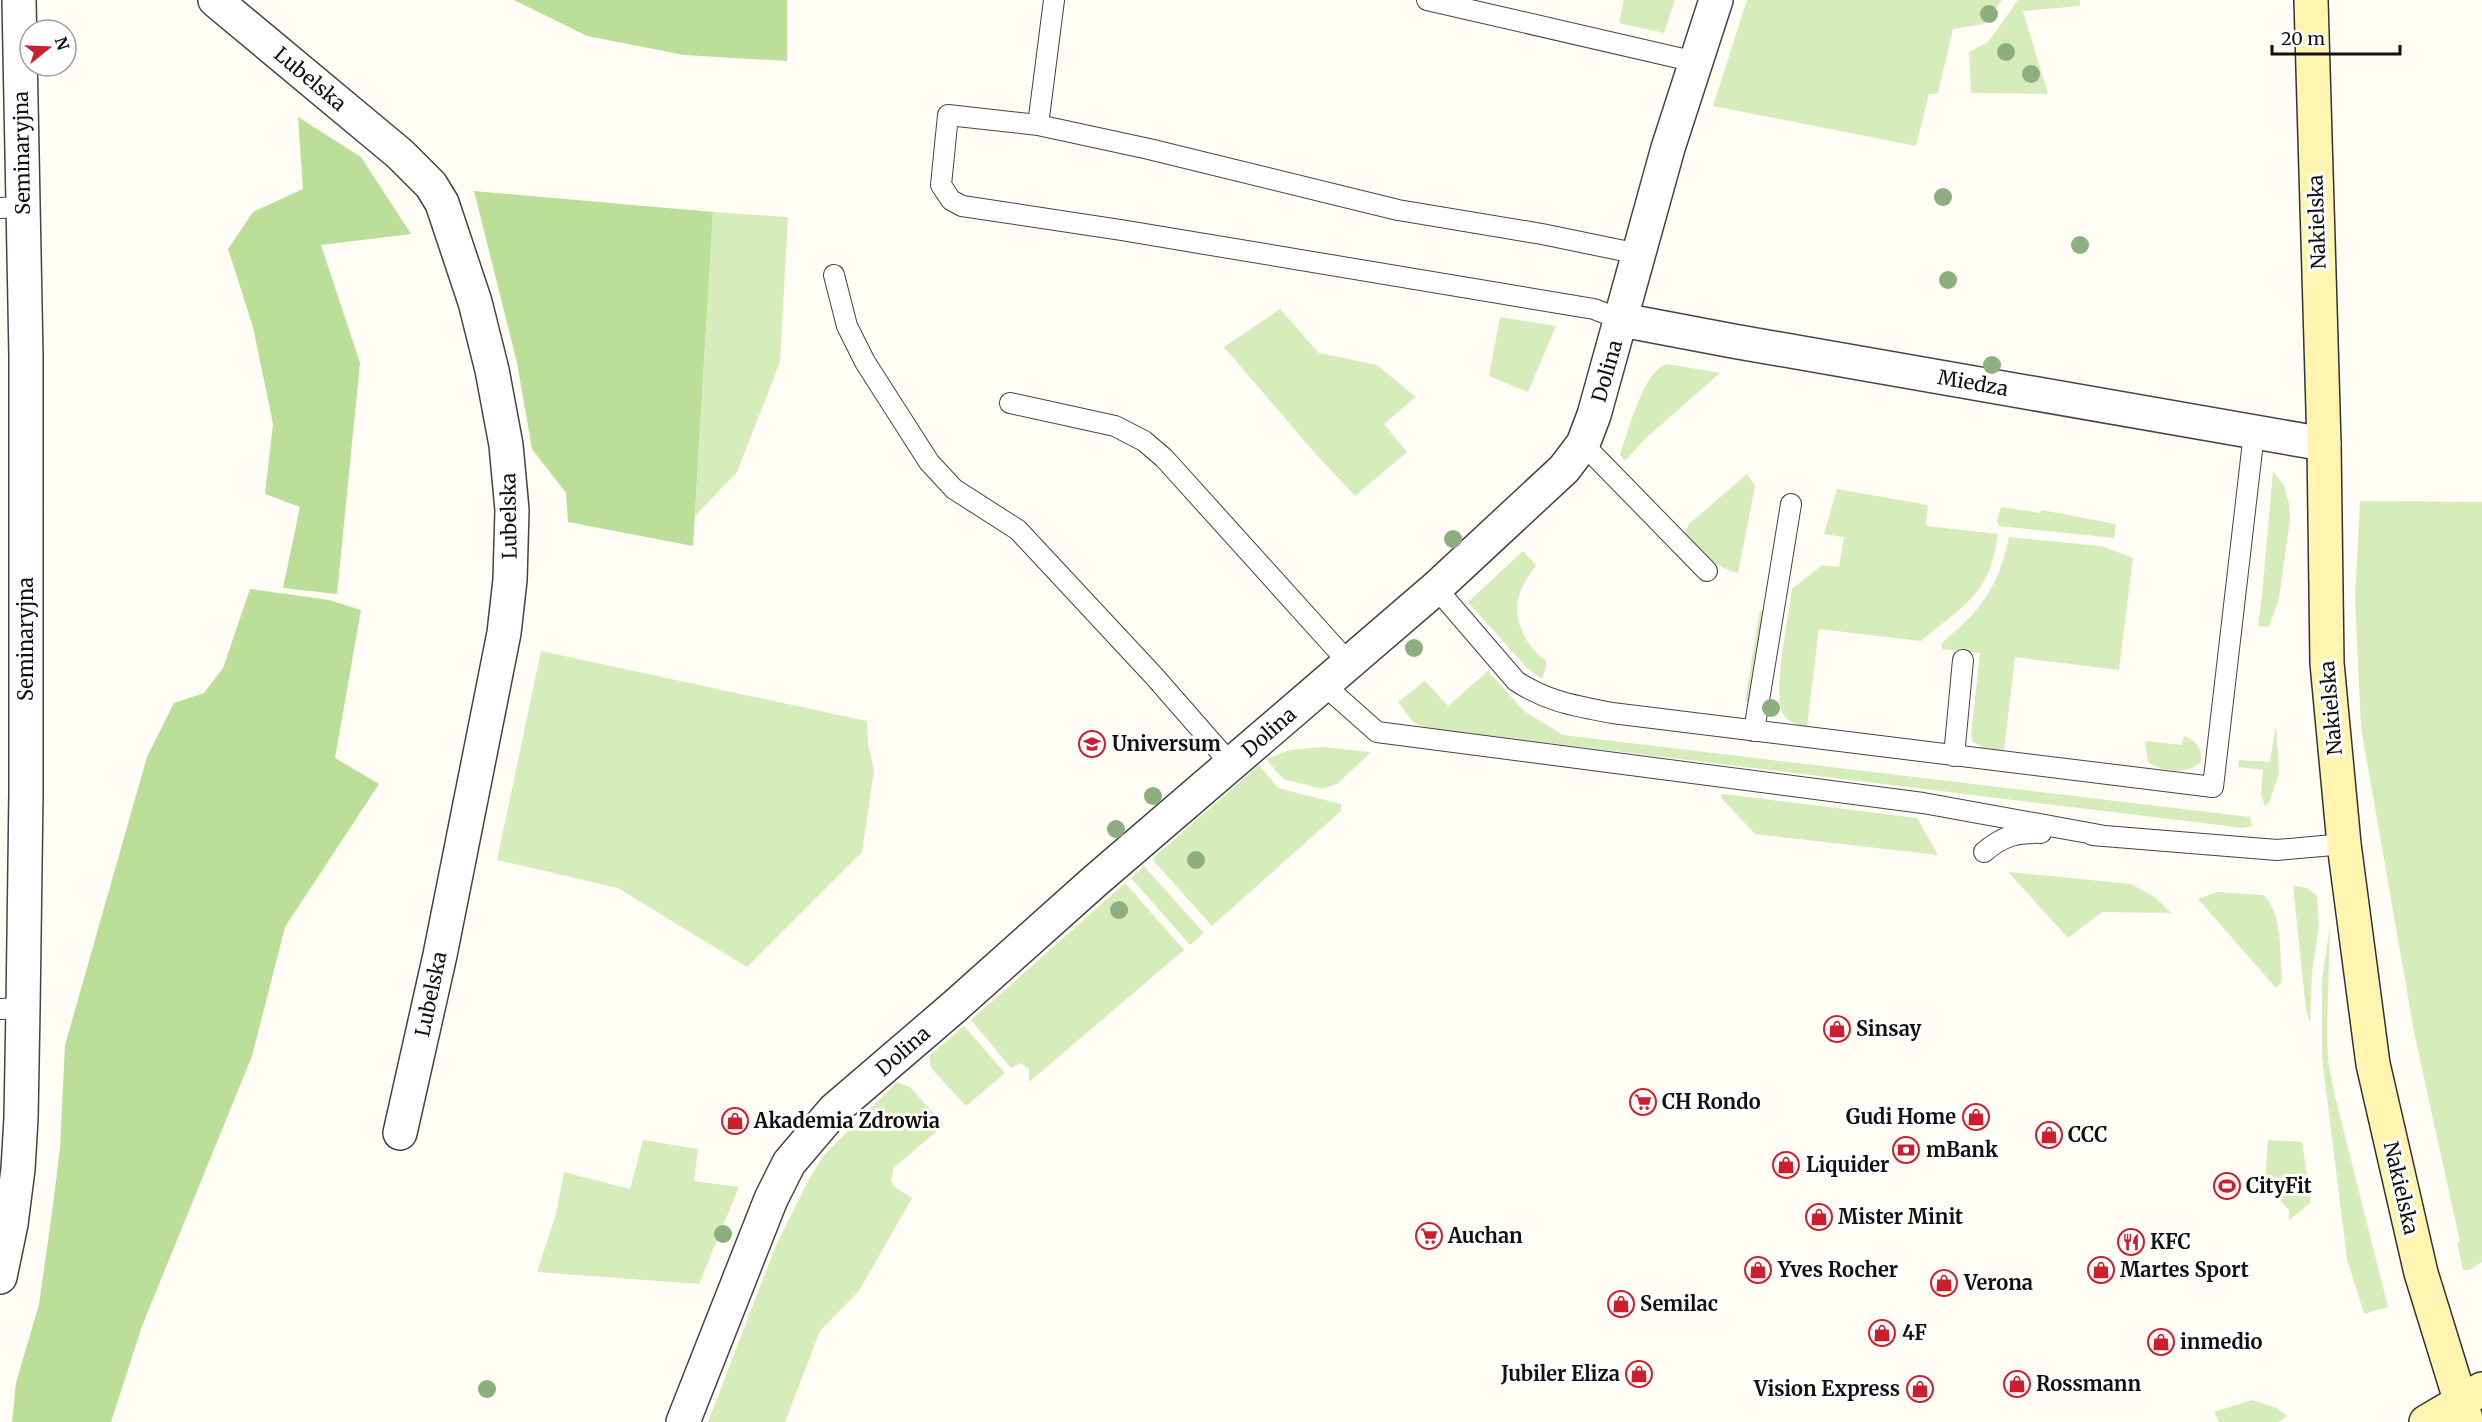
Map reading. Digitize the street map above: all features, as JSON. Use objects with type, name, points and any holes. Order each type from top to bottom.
[{"type":"main road","name":"Nakielska","points":[[2311,0],[2324,444],[2327,663],[2344,844],[2373,1064],[2421,1273],[2470,1404]]},
{"type":"main road","points":[[2426,1422],[2470,1404]]},
{"type":"street","name":"Seminaryjna","points":[[0,1277],[11,1224],[18,1169],[21,1118],[12,1008],[26,804],[26,356],[11,207],[19,0]]},
{"type":"street","name":"Lubelska","points":[[215,0],[377,134],[417,169],[431,185],[453,230],[475,302],[492,370],[506,445],[512,510],[510,580],[504,633],[440,955],[400,1133]]},
{"type":"street","name":"Dolina","points":[[683,1422],[766,1210],[789,1163],[834,1110],[1436,588],[1564,469],[1583,444],[1590,428],[1622,320],[1668,148],[1716,0]]},
{"type":"street","name":"Miedza","points":[[1622,320],[2324,444]]},
{"type":"lane","points":[[1038,125],[1054,0]]},
{"type":"lane","points":[[1427,0],[1696,62]]},
{"type":"lane","points":[[1622,320],[1594,309],[1121,230],[974,210],[951,200],[940,185],[948,115],[1038,125],[1149,149],[1398,210],[1542,234],[1639,254]]},
{"type":"lane","points":[[834,275],[847,326],[865,362],[930,462],[954,489],[1018,530],[1154,676],[1231,764]]},
{"type":"lane","points":[[1010,403],[1115,426],[1144,441],[1164,459],[1349,663]]},
{"type":"lane","points":[[1436,588],[1516,681],[1532,692],[1556,703],[1612,713],[2213,787],[2254,433]]},
{"type":"lane","points":[[1583,444],[1707,571]]},
{"type":"lane","points":[[1754,731],[1791,504]]},
{"type":"lane","points":[[1954,756],[1963,660]]},
{"type":"lane","points":[[1324,685],[1377,732],[1923,803],[2105,836]]},
{"type":"lane","points":[[1984,852],[2003,838],[2023,832],[2105,836],[2277,850],[2344,844]]},
{"type":"green space","points":[[514,0],[787,0],[787,61],[684,55],[587,36]]},
{"type":"green space","points":[[1624,0],[1675,0],[1664,33],[1619,23]]},
{"type":"green space","points":[[1747,0],[2002,0],[1984,24],[1953,29],[1938,93],[1929,94],[1916,146],[1713,106]]},
{"type":"green space","points":[[2018,0],[2080,0],[2080,6],[2023,11],[2048,94],[1971,93],[1969,52],[1988,42]]},
{"type":"green space","points":[[298,117],[361,157],[411,234],[321,245],[360,363],[337,594],[283,588],[300,507],[265,494],[273,424],[253,327],[228,249],[253,212],[303,189]]},
{"type":"green space","points":[[474,191],[713,212],[693,546],[568,522],[566,493],[532,449],[517,363]]},
{"type":"green space","points":[[713,212],[788,217],[780,362],[737,472],[695,516]]},
{"type":"green space","points":[[1280,309],[1319,353],[1377,365],[1416,397],[1384,424],[1407,452],[1355,496],[1313,451],[1224,347]]},
{"type":"green space","points":[[1500,317],[1556,326],[1528,392],[1489,376]]},
{"type":"green space","points":[[1667,364],[1720,373],[1646,438],[1625,461],[1620,455],[1644,390],[1658,369]]},
{"type":"green space","points":[[2273,471],[2284,486],[2289,503],[2290,520],[2279,598],[2269,627],[2258,626]]},
{"type":"green space","points":[[1747,474],[1755,486],[1738,573],[1707,558],[1685,533],[1689,524]]},
{"type":"green space","points":[[1837,489],[1928,505],[1927,526],[1998,534],[1990,568],[1979,588],[1965,605],[1921,641],[1819,629],[1807,727],[1790,721],[1783,714],[1779,689],[1782,653],[1792,589],[1822,565],[1839,567],[1844,537],[1824,534]]},
{"type":"green space","points":[[2360,501],[2482,502],[2482,1262],[2469,1270],[2463,1270],[2457,1243],[2460,1242],[2415,1037],[2361,727],[2355,599]]},
{"type":"green space","points":[[2001,507],[2040,513],[2042,510],[2116,524],[2114,538],[1999,526],[1997,521]]},
{"type":"green space","points":[[2009,537],[2101,546],[2133,558],[2119,670],[2015,657],[2004,750],[1984,748],[1973,742],[1971,736],[1980,653],[1942,649],[1942,643],[1970,617],[1985,599],[2000,569]]},
{"type":"green space","points":[[1523,551],[1536,565],[1518,598],[1518,615],[1528,642],[1546,660],[1542,679],[1529,670],[1468,602]]},
{"type":"green space","points":[[250,589],[329,600],[361,610],[335,758],[379,784],[285,927],[252,1056],[142,1326],[111,1422],[12,1422],[16,1383],[39,1304],[52,1213],[60,1148],[65,1045],[147,757],[174,703],[204,693],[223,668]]},
{"type":"green space","points":[[1760,610],[1770,612],[1755,705],[1745,701]]},
{"type":"green space","points":[[541,651],[867,721],[868,744],[874,770],[862,852],[747,967],[618,888],[497,860]]},
{"type":"green space","points":[[1488,671],[1524,711],[1563,735],[2250,817],[2252,826],[2243,828],[1426,728],[1413,722],[1398,702],[1425,681],[1448,706]]},
{"type":"green space","points":[[2276,725],[2279,773],[2269,803],[2265,806],[2261,795],[2263,770],[2238,767],[2239,760],[2270,762]]},
{"type":"green space","points":[[2184,736],[2195,742],[2199,748],[2201,761],[2196,766],[2175,771],[2148,762],[2145,741],[2182,745]]},
{"type":"green space","points":[[1323,747],[1371,752],[1337,784],[1322,789],[1283,779],[1266,759],[1290,750]]},
{"type":"green space","points":[[1259,765],[1278,788],[1341,804],[1341,811],[1212,926],[1152,859]]},
{"type":"green space","points":[[1723,794],[1917,818],[1938,855],[1755,834],[1722,799]]},
{"type":"green space","points":[[1144,866],[1204,933],[1190,945],[1131,878]]},
{"type":"green space","points":[[2008,872],[2131,884],[2155,897],[2171,913],[2102,912],[2068,938]]},
{"type":"green space","points":[[1125,883],[1184,950],[1029,1082],[1029,1069],[1021,1063],[1011,1068],[971,1020]]},
{"type":"green space","points":[[2293,886],[2307,888],[2317,896],[2319,926],[2312,972],[2310,1023],[2306,1010]]},
{"type":"green space","points":[[2217,892],[2263,895],[2269,902],[2277,921],[2280,945],[2282,977],[2281,983],[2276,988],[2198,899]]},
{"type":"green space","points":[[2330,925],[2328,1060],[2388,1307],[2364,1314],[2347,1259],[2322,1057],[2322,980]]},
{"type":"green space","points":[[964,1026],[1005,1073],[966,1106],[931,1068],[929,1056]]},
{"type":"green space","points":[[897,1082],[910,1087],[944,1125],[893,1169],[891,1181],[896,1188],[912,1198],[859,1291],[820,1331],[785,1422],[708,1422],[776,1245],[810,1177],[824,1155]]},
{"type":"green space","points":[[643,1140],[698,1149],[694,1181],[739,1187],[699,1284],[537,1272],[556,1214],[564,1172],[630,1189]]},
{"type":"green space","points":[[2268,1140],[2302,1142],[2311,1202],[2289,1220],[2289,1210],[2265,1184]]},
{"type":"green space","points":[[2252,1400],[2277,1408],[2288,1416],[2278,1422],[2219,1422],[2214,1412]]},
{"type":"place","name":"Universum","points":[[1092,744]]},
{"type":"place","name":"Sinsay","points":[[1837,1029]]},
{"type":"place","name":"CH Rondo","points":[[1643,1102]]},
{"type":"place","name":"Gudi Home","points":[[1976,1117]]},
{"type":"place","name":"Akademia Zdrowia","points":[[735,1121]]},
{"type":"place","name":"CCC","points":[[2049,1135]]},
{"type":"place","name":"mBank","points":[[1906,1150]]},
{"type":"place","name":"Liquider","points":[[1786,1165]]},
{"type":"place","name":"CityFit","points":[[2227,1186]]},
{"type":"place","name":"Mister Minit","points":[[1819,1217]]},
{"type":"place","name":"Auchan","points":[[1429,1236]]},
{"type":"place","name":"KFC","points":[[2131,1242]]},
{"type":"place","name":"Yves Rocher","points":[[1758,1270]]},
{"type":"place","name":"Martes Sport","points":[[2101,1270]]},
{"type":"place","name":"Verona","points":[[1944,1283]]},
{"type":"place","name":"Semilac","points":[[1621,1304]]},
{"type":"place","name":"4F","points":[[1882,1333]]},
{"type":"place","name":"inmedio","points":[[2161,1342]]},
{"type":"place","name":"Jubiler Eliza","points":[[1639,1374]]},
{"type":"place","name":"Rossmann","points":[[2017,1384]]},
{"type":"place","name":"Vision Express","points":[[1920,1389]]}]
